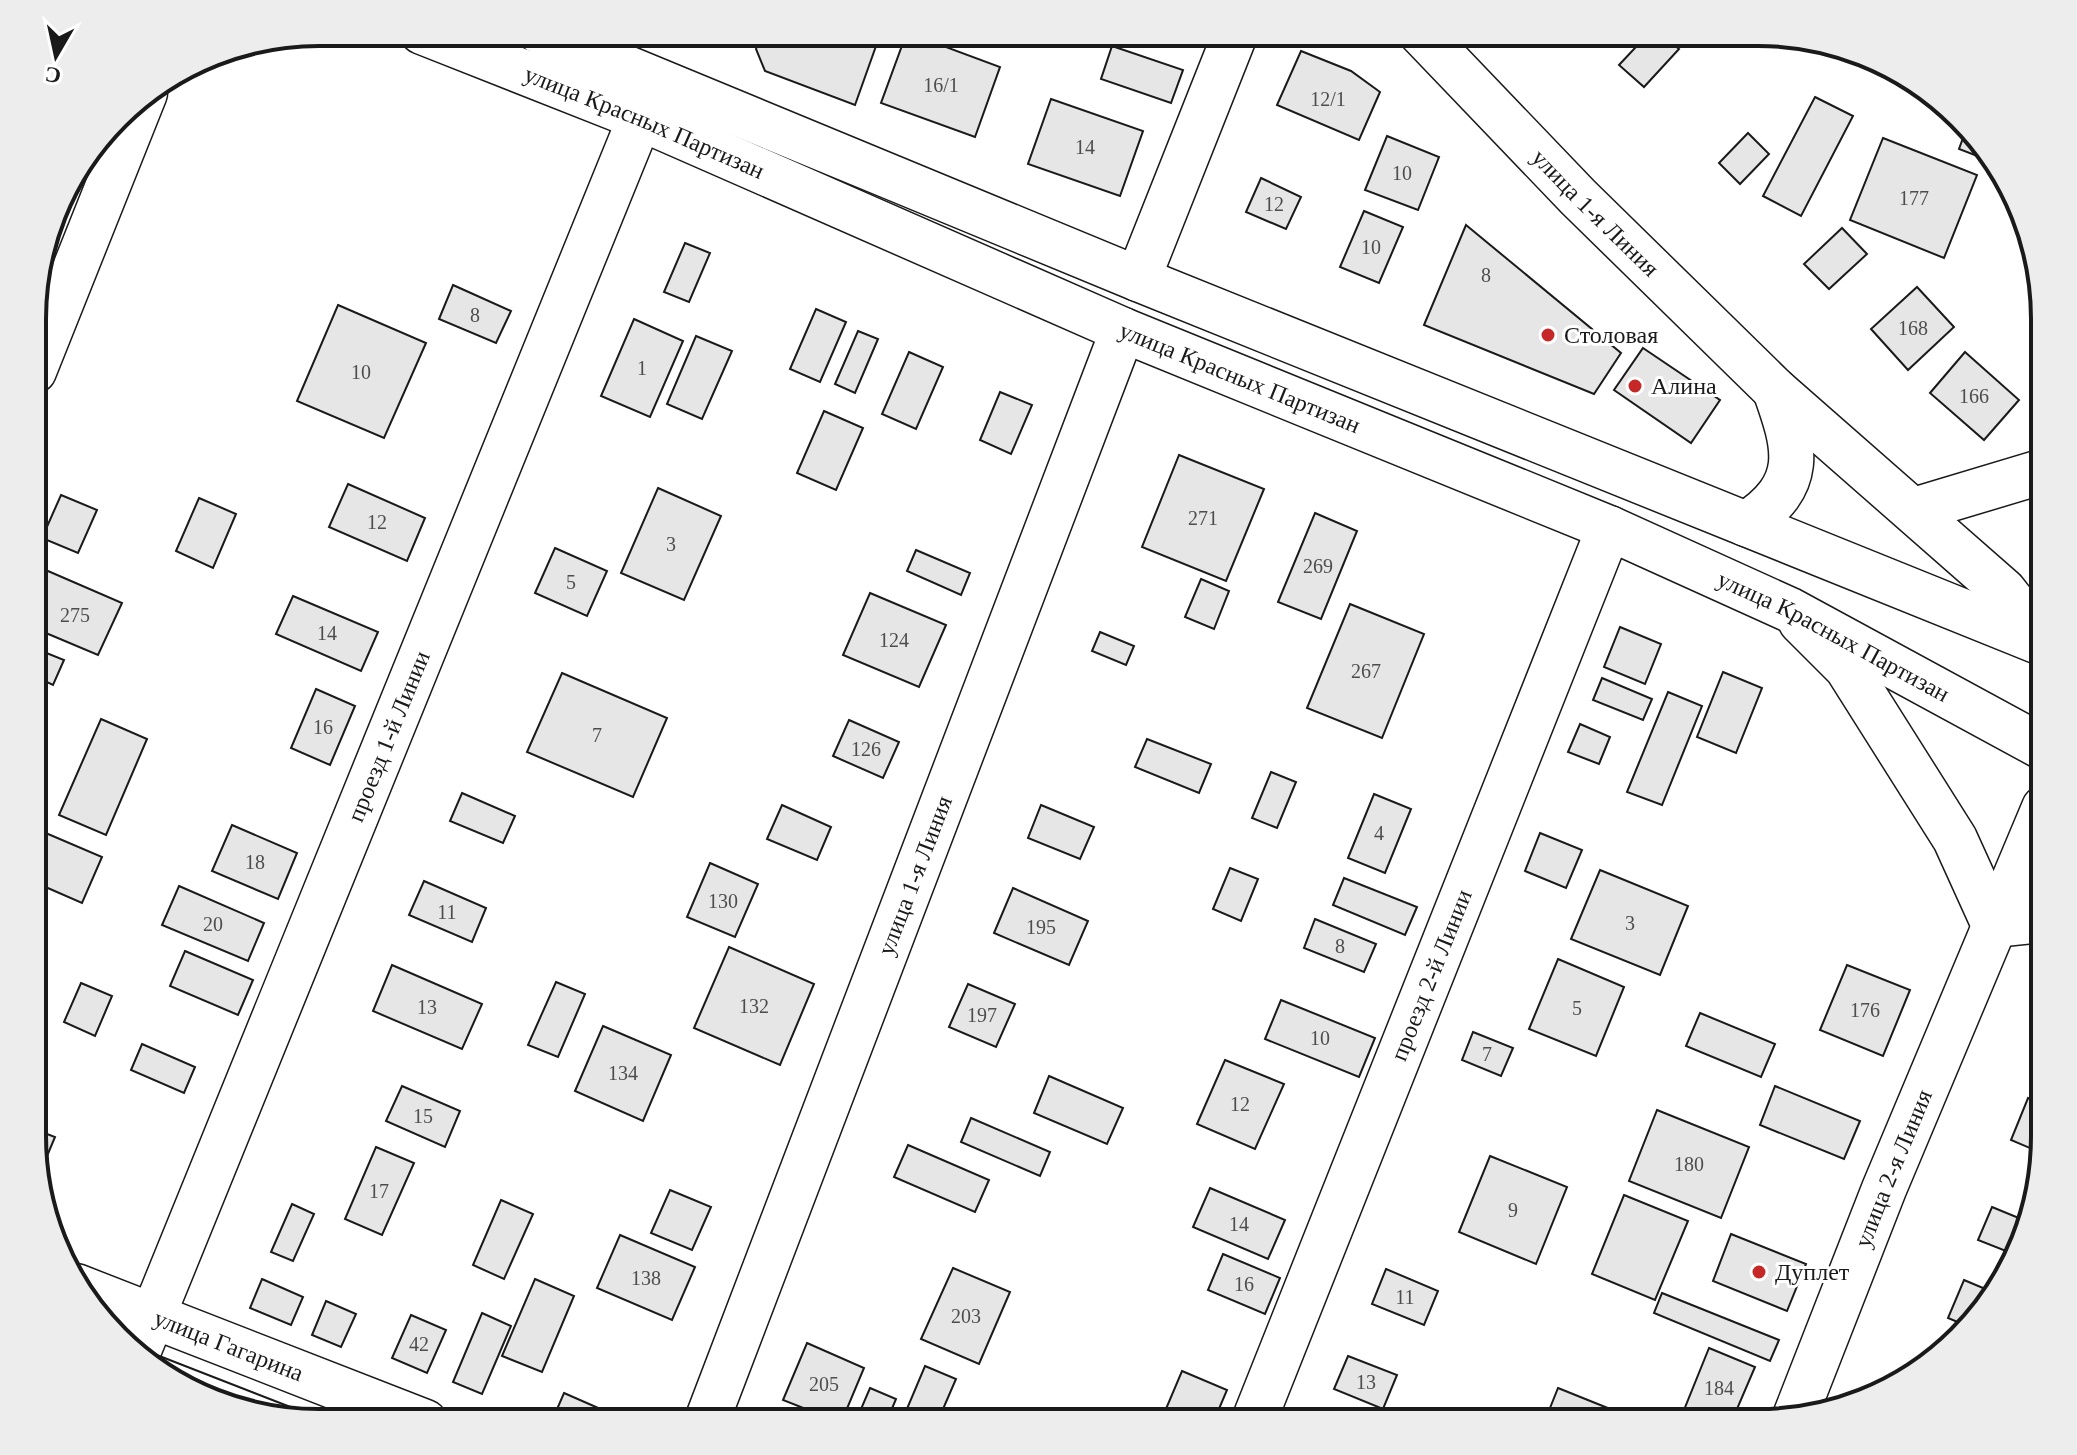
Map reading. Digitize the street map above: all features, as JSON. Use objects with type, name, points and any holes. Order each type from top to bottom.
[{"type":"main road","name":"улица Красных Партизан","points":[[458,46],[640,118],[1123,330],[1609,528],[1790,610],[2030,740]]},
{"type":"main road","name":"улица Красных Партизан","points":[[574,46],[1138,279],[2030,637]]},
{"type":"main road","points":[[1138,279],[1230,47]]},
{"type":"main road","name":"улица 1-я Линия","points":[[1434,47],[1578,197],[1775,390],[2004,591],[2030,625]]},
{"type":"main road","points":[[46,341],[135,118]]},
{"type":"main road","name":"проезд 1-й Линии","points":[[145,1336],[640,118]]},
{"type":"main road","name":"улица 1-я Линия","points":[[712,1408],[1123,330]]},
{"type":"main road","name":"улица 1-я Линия","points":[[1746,524],[1769,509],[1791,472],[1793,439],[1775,390]]},
{"type":"main road","points":[[1914,510],[2030,475]]},
{"type":"main road","name":"проезд 2-й Линии","points":[[1259,1409],[1609,528]]},
{"type":"main road","points":[[1790,610],[1847,668],[1955,839],[1994,925],[2030,921]]},
{"type":"main road","name":"улица 2-я Линия","points":[[1799,1405],[1884,1189],[2030,841]]},
{"type":"main road","name":"улица Гагарина","points":[[110,1310],[145,1336],[380,1408]]},
{"type":"building","points":[[757,46],[876,46],[855,105],[765,71]]},
{"type":"building","points":[[902,46],[944,46],[1000,67],[975,137],[881,103]]},
{"type":"building","points":[[1112,47],[1183,70],[1171,103],[1101,79]]},
{"type":"building","points":[[1636,47],[1679,49],[1644,87],[1619,65]]},
{"type":"building","points":[[1301,51],[1351,71],[1380,92],[1359,140],[1277,105]]},
{"type":"building","points":[[1815,97],[1853,116],[1801,216],[1763,196]]},
{"type":"building","points":[[1051,99],[1143,131],[1120,196],[1028,164]]},
{"type":"building","points":[[1748,133],[1769,154],[1740,184],[1719,163]]},
{"type":"building","points":[[1387,136],[1439,157],[1418,210],[1365,190]]},
{"type":"building","points":[[1883,138],[1977,175],[1944,258],[1850,220]]},
{"type":"building","points":[[1963,139],[1976,155],[1959,149]]},
{"type":"building","points":[[1261,178],[1301,197],[1286,229],[1246,212]]},
{"type":"building","points":[[1364,211],[1403,227],[1379,283],[1340,267]]},
{"type":"building","points":[[1466,225],[1621,353],[1594,394],[1424,325]]},
{"type":"building","points":[[1842,228],[1867,254],[1829,289],[1804,264]]},
{"type":"building","points":[[685,243],[710,253],[689,302],[664,292]]},
{"type":"building","points":[[453,285],[511,311],[496,343],[439,319]]},
{"type":"building","points":[[1917,287],[1954,327],[1908,370],[1871,329]]},
{"type":"building","points":[[338,305],[426,343],[384,438],[297,401]]},
{"type":"building","points":[[816,309],[846,322],[820,382],[790,369]]},
{"type":"building","points":[[634,319],[683,341],[650,417],[601,396]]},
{"type":"building","points":[[858,331],[878,339],[855,393],[835,384]]},
{"type":"building","points":[[696,336],[732,351],[702,419],[667,404]]},
{"type":"building","points":[[1643,348],[1720,400],[1691,443],[1614,390]]},
{"type":"building","points":[[909,352],[943,367],[916,429],[882,414]]},
{"type":"building","points":[[1965,352],[2019,400],[1984,440],[1930,393]]},
{"type":"building","points":[[1000,392],[1032,405],[1011,454],[980,440]]},
{"type":"building","points":[[824,411],[863,428],[836,490],[797,473]]},
{"type":"building","points":[[1179,455],[1264,489],[1226,581],[1142,547]]},
{"type":"building","points":[[348,484],[425,518],[407,561],[329,527]]},
{"type":"building","points":[[658,488],[721,516],[684,600],[621,573]]},
{"type":"building","points":[[61,495],[97,510],[78,553],[46,540],[46,528]]},
{"type":"building","points":[[199,498],[236,514],[213,568],[176,551]]},
{"type":"building","points":[[1315,513],[1357,531],[1321,619],[1278,602]]},
{"type":"building","points":[[555,548],[607,571],[587,616],[535,593]]},
{"type":"building","points":[[916,550],[970,573],[961,595],[907,571]]},
{"type":"building","points":[[46,570],[122,603],[98,655],[46,633]]},
{"type":"building","points":[[1201,579],[1229,591],[1214,629],[1185,617]]},
{"type":"building","points":[[870,593],[946,625],[919,687],[843,655]]},
{"type":"building","points":[[293,596],[378,632],[361,671],[276,634]]},
{"type":"building","points":[[1350,604],[1424,634],[1382,738],[1307,708]]},
{"type":"building","points":[[1620,627],[1661,644],[1645,684],[1604,667]]},
{"type":"building","points":[[1100,632],[1134,646],[1126,665],[1092,651]]},
{"type":"building","points":[[46,653],[64,660],[53,685],[46,682]]},
{"type":"building","points":[[1723,672],[1762,688],[1736,753],[1697,737]]},
{"type":"building","points":[[562,673],[667,718],[633,797],[527,752]]},
{"type":"building","points":[[1602,678],[1652,699],[1643,720],[1593,700]]},
{"type":"building","points":[[316,689],[355,706],[330,765],[291,748]]},
{"type":"building","points":[[1668,692],[1702,706],[1662,805],[1627,792]]},
{"type":"building","points":[[101,719],[147,739],[106,835],[59,815]]},
{"type":"building","points":[[849,720],[899,742],[883,778],[833,756]]},
{"type":"building","points":[[1580,724],[1610,737],[1599,764],[1568,752]]},
{"type":"building","points":[[1147,739],[1211,764],[1199,793],[1135,767]]},
{"type":"building","points":[[1271,772],[1296,782],[1277,828],[1252,818]]},
{"type":"building","points":[[462,793],[515,816],[503,843],[450,821]]},
{"type":"building","points":[[1374,794],[1411,809],[1385,873],[1348,858]]},
{"type":"building","points":[[782,805],[831,827],[817,860],[767,839]]},
{"type":"building","points":[[1041,805],[1094,827],[1080,859],[1028,838]]},
{"type":"building","points":[[232,825],[297,853],[278,899],[212,871]]},
{"type":"building","points":[[47,833],[102,857],[82,903],[47,888]]},
{"type":"building","points":[[1540,833],[1582,850],[1566,888],[1525,871]]},
{"type":"building","points":[[710,863],[758,884],[735,937],[687,917]]},
{"type":"building","points":[[1230,868],[1258,879],[1241,921],[1213,909]]},
{"type":"building","points":[[1600,870],[1688,906],[1660,975],[1571,939]]},
{"type":"building","points":[[1344,878],[1417,907],[1405,935],[1333,905]]},
{"type":"building","points":[[424,881],[486,908],[472,942],[409,915]]},
{"type":"building","points":[[179,886],[264,923],[248,961],[162,925]]},
{"type":"building","points":[[1013,888],[1088,921],[1069,965],[994,933]]},
{"type":"building","points":[[1315,919],[1376,944],[1364,972],[1304,948]]},
{"type":"building","points":[[729,947],[814,984],[780,1065],[694,1028]]},
{"type":"building","points":[[185,951],[253,980],[238,1015],[170,986]]},
{"type":"building","points":[[1558,959],[1624,987],[1596,1056],[1529,1029]]},
{"type":"building","points":[[392,965],[482,1004],[462,1049],[373,1011]]},
{"type":"building","points":[[1847,965],[1910,990],[1883,1056],[1820,1030]]},
{"type":"building","points":[[556,982],[585,994],[558,1057],[528,1045]]},
{"type":"building","points":[[81,983],[112,996],[95,1036],[64,1022]]},
{"type":"building","points":[[968,984],[1015,1004],[996,1047],[949,1027]]},
{"type":"building","points":[[1281,1000],[1375,1038],[1359,1077],[1265,1039]]},
{"type":"building","points":[[1700,1013],[1775,1044],[1761,1077],[1686,1046]]},
{"type":"building","points":[[603,1026],[671,1055],[643,1121],[575,1091]]},
{"type":"building","points":[[1473,1032],[1513,1048],[1501,1076],[1462,1060]]},
{"type":"building","points":[[142,1044],[195,1067],[184,1093],[131,1070]]},
{"type":"building","points":[[1225,1060],[1284,1084],[1255,1149],[1197,1124]]},
{"type":"building","points":[[1049,1076],[1123,1108],[1107,1144],[1034,1113]]},
{"type":"building","points":[[402,1086],[460,1111],[445,1147],[386,1121]]},
{"type":"building","points":[[1775,1086],[1860,1121],[1844,1159],[1760,1125]]},
{"type":"building","points":[[2028,1098],[2030,1148],[2011,1140]]},
{"type":"building","points":[[1657,1110],[1749,1147],[1721,1218],[1629,1181]]},
{"type":"building","points":[[971,1118],[1050,1152],[1040,1176],[961,1142]]},
{"type":"building","points":[[47,1134],[55,1137],[47,1156]]},
{"type":"building","points":[[908,1145],[989,1180],[975,1212],[894,1177]]},
{"type":"building","points":[[376,1147],[414,1163],[382,1235],[345,1219]]},
{"type":"building","points":[[1490,1156],[1567,1187],[1536,1264],[1459,1232]]},
{"type":"building","points":[[1210,1188],[1285,1220],[1268,1259],[1193,1227]]},
{"type":"building","points":[[670,1190],[711,1207],[692,1250],[651,1233]]},
{"type":"building","points":[[1624,1195],[1688,1221],[1655,1300],[1592,1274]]},
{"type":"building","points":[[501,1200],[533,1214],[504,1279],[473,1265]]},
{"type":"building","points":[[292,1204],[314,1214],[293,1261],[271,1252]]},
{"type":"building","points":[[1992,1207],[2019,1218],[2006,1251],[1978,1240]]},
{"type":"building","name":"Дуплет","points":[[1731,1234],[1806,1264],[1787,1311],[1713,1281]]},
{"type":"building","points":[[620,1235],[695,1267],[672,1320],[597,1288]]},
{"type":"building","points":[[1223,1254],[1280,1278],[1265,1314],[1208,1290]]},
{"type":"building","points":[[953,1268],[1010,1292],[979,1364],[921,1339]]},
{"type":"building","points":[[1386,1269],[1438,1291],[1424,1325],[1372,1304]]},
{"type":"building","points":[[262,1279],[303,1297],[291,1325],[250,1308]]},
{"type":"building","points":[[535,1279],[574,1296],[542,1372],[502,1356]]},
{"type":"building","points":[[1964,1280],[1985,1289],[1957,1322],[1948,1318]]},
{"type":"building","points":[[1662,1293],[1779,1340],[1770,1361],[1654,1313]]},
{"type":"building","points":[[326,1301],[356,1314],[341,1347],[312,1335]]},
{"type":"building","points":[[482,1313],[511,1326],[482,1394],[453,1382]]},
{"type":"building","points":[[411,1315],[446,1330],[427,1373],[392,1358]]},
{"type":"building","points":[[807,1343],[864,1368],[847,1408],[804,1408],[783,1400]]},
{"type":"building","points":[[1709,1348],[1755,1367],[1737,1409],[1684,1409]]},
{"type":"building","points":[[1348,1356],[1397,1375],[1383,1409],[1334,1389]]},
{"type":"building","points":[[925,1366],[956,1379],[943,1408],[907,1408]]},
{"type":"building","points":[[1182,1371],[1227,1390],[1219,1409],[1166,1409]]},
{"type":"building","points":[[870,1388],[896,1399],[892,1408],[861,1408]]},
{"type":"building","points":[[1558,1388],[1610,1409],[1550,1409]]},
{"type":"building","points":[[564,1393],[599,1408],[557,1408]]},
{"type":"tram line","points":[[155,1354],[290,1407]]},
{"type":"place","name":"Столовая","points":[[1548,335]]},
{"type":"place","name":"Алина","points":[[1635,386]]},
{"type":"place","name":"Дуплет","points":[[1759,1272]]}]
